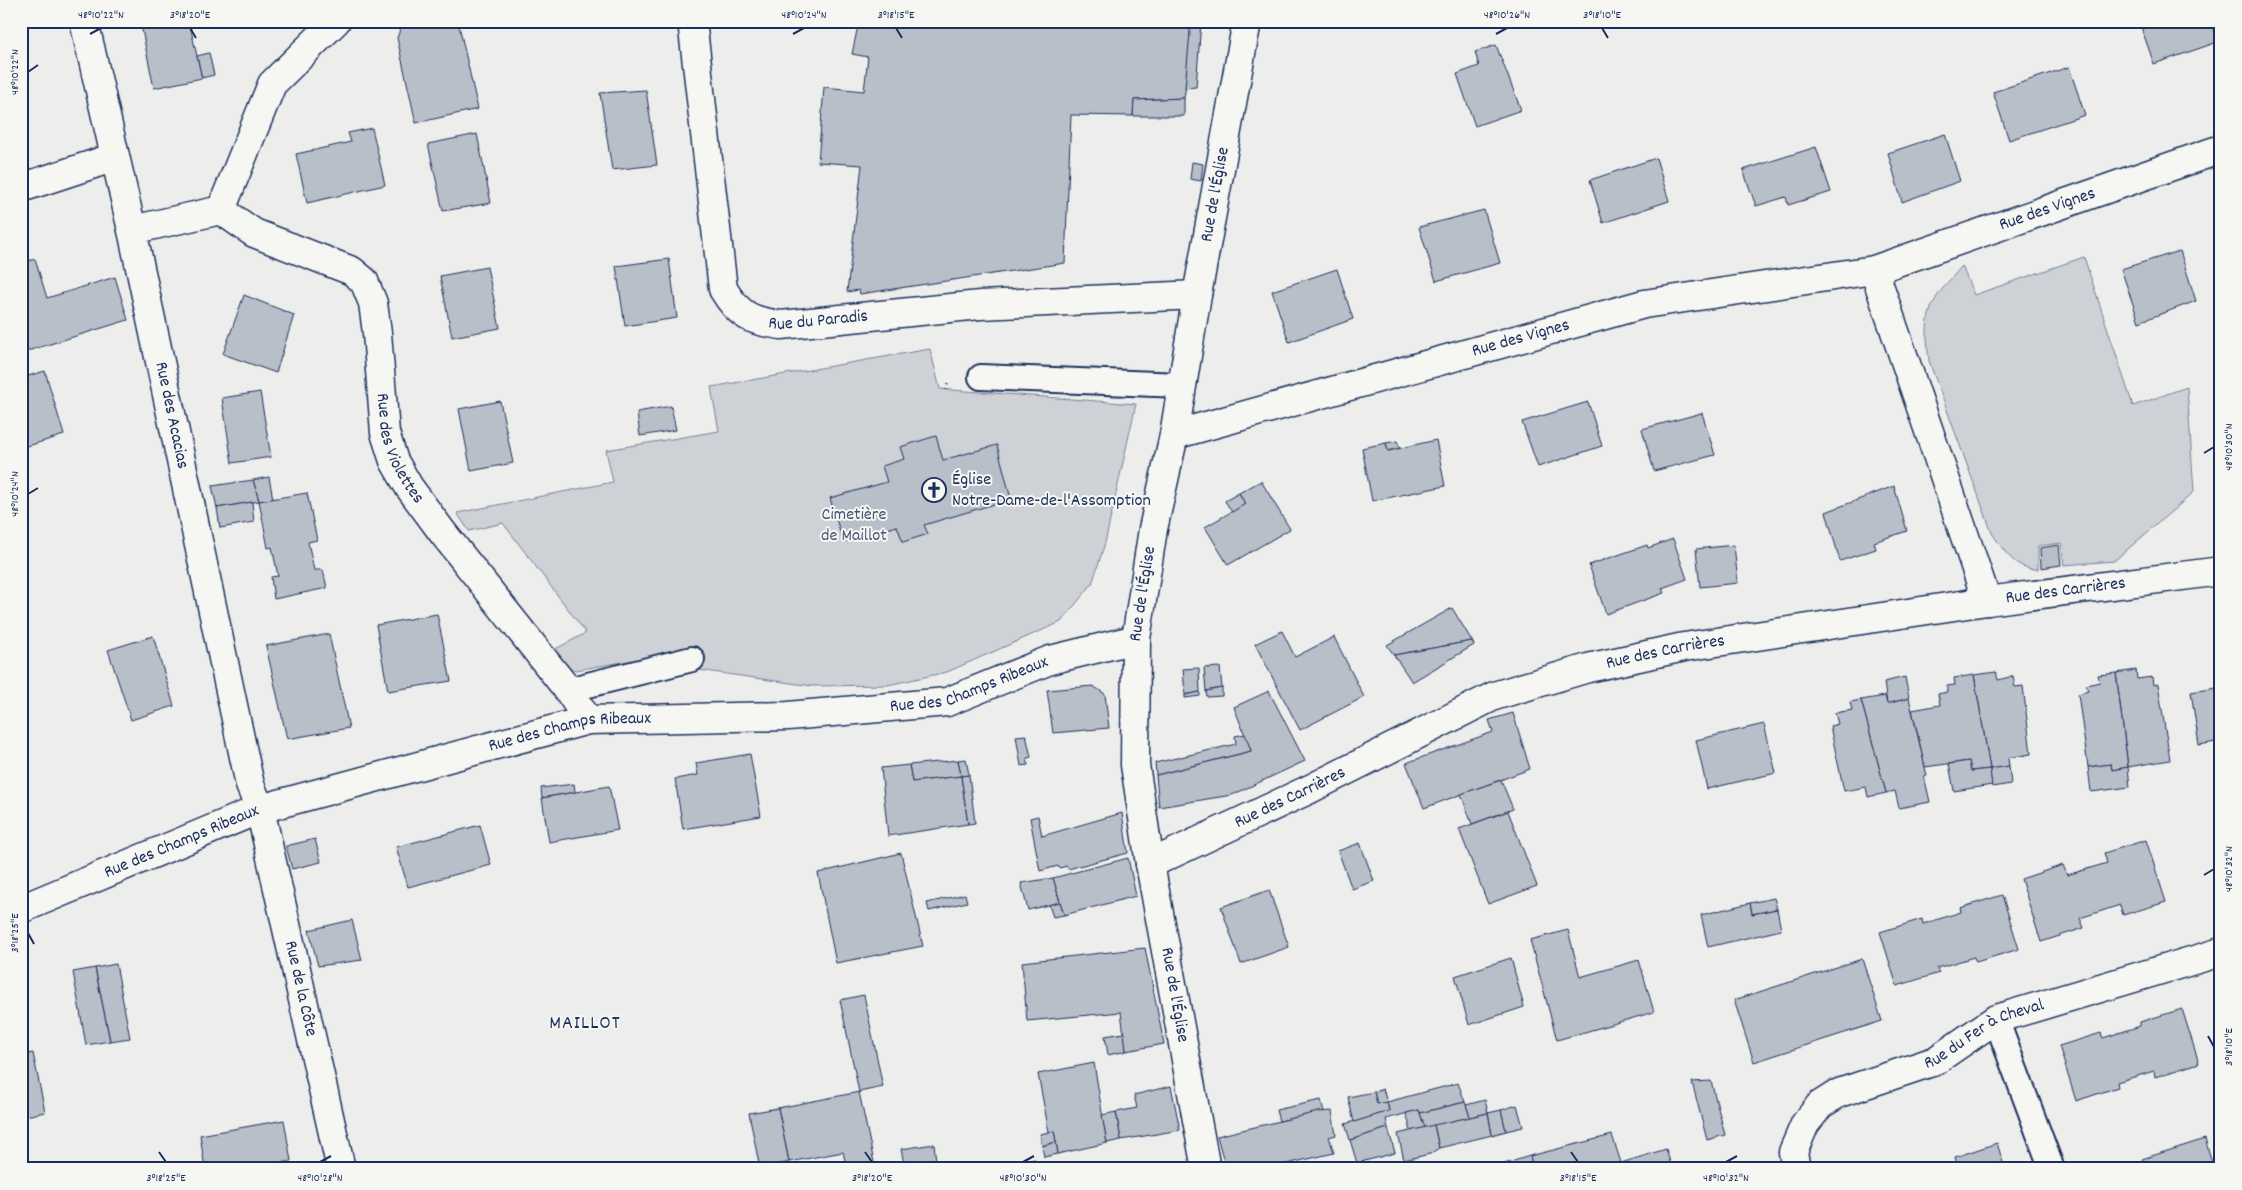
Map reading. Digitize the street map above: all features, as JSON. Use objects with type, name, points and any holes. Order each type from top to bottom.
[{"type":"street","name":"Rue des Acacias","points":[[84,21],[132,230],[250,785],[260,810]]},
{"type":"street","points":[[132,230],[221,210],[272,84],[336,21]]},
{"type":"street","name":"Rue du Paradis","points":[[692,21],[723,289],[731,303],[746,317],[781,325],[980,305],[1197,295]]},
{"type":"street","name":"Rue de l'Église","points":[[1206,1169],[1150,864],[1135,765],[1136,639],[1154,529],[1174,435],[1181,385],[1247,21]]},
{"type":"street","name":"Rue des Vignes","points":[[1174,435],[1644,304],[1874,270],[2221,149]]},
{"type":"street","points":[[21,188],[116,157]]},
{"type":"street","name":"Rue des Violettes","points":[[221,210],[254,233],[352,271],[364,281],[373,303],[378,333],[385,434],[394,461],[409,486],[443,533],[568,690],[588,720]]},
{"type":"street","points":[[1874,270],[1987,601]]},
{"type":"street","name":"Rue des Carrières","points":[[1150,864],[1310,789],[1494,696],[1588,668],[1684,647],[1987,601],[2221,571]]},
{"type":"street","name":"Rue des Champs Ribeaux","points":[[21,909],[260,810],[588,720],[788,716],[947,702],[1050,660],[1136,639]]},
{"type":"street","name":"Rue de la Côte","points":[[260,810],[341,1169]]},
{"type":"street","name":"Rue du Fer à Cheval","points":[[1796,1169],[1793,1152],[1805,1124],[1820,1105],[1840,1093],[1935,1061],[1996,1019],[2221,952]]},
{"type":"lane","points":[[981,377],[1181,385]]},
{"type":"lane","points":[[568,690],[692,659]]},
{"type":"lane","points":[[1996,1019],[2052,1169]]},
{"type":"green space","points":[[2084,257],[2133,406],[2187,387],[2194,492],[2114,561],[2064,565],[2061,543],[2038,546],[2038,569],[2030,568],[2016,563],[2010,558],[1992,533],[1929,361],[1927,344],[1928,319],[1935,299],[1962,266],[1974,295]]},
{"type":"green space","name":"Cimetière de Maillot","points":[[930,349],[940,389],[1136,404],[1105,543],[1092,584],[1061,622],[947,672],[888,685],[812,686],[698,670],[686,651],[576,670],[561,667],[540,657],[586,633],[503,523],[469,531],[457,513],[613,482],[606,450],[719,431],[711,387]]},
{"type":"building","points":[[161,21],[189,21],[202,78],[154,88],[141,25]]},
{"type":"building","points":[[403,21],[458,21],[478,109],[416,123],[397,38]]},
{"type":"building","points":[[859,21],[898,23],[899,21],[1191,21],[1184,98],[1134,100],[1133,116],[1071,115],[1065,263],[860,294],[859,290],[847,292],[862,165],[818,162],[824,87],[864,91],[868,57],[852,54]]},
{"type":"building","points":[[1191,21],[1201,22],[1196,87],[1185,88]]},
{"type":"building","points":[[2139,21],[2211,21],[2218,42],[2154,64]]},
{"type":"building","points":[[1496,45],[1521,110],[1475,126],[1457,74],[1479,66],[1475,52]]},
{"type":"building","points":[[209,53],[214,75],[202,78],[197,56]]},
{"type":"building","points":[[2069,67],[2085,115],[2009,140],[1993,92]]},
{"type":"building","points":[[21,81],[27,124],[21,125]]},
{"type":"building","points":[[646,90],[657,165],[612,170],[600,93]]},
{"type":"building","points":[[1184,98],[1184,116],[1133,116],[1134,100]]},
{"type":"building","points":[[372,128],[385,185],[307,203],[296,154],[351,142],[348,133]]},
{"type":"building","points":[[477,134],[491,203],[443,211],[428,144]]},
{"type":"building","points":[[1945,134],[1960,181],[1902,202],[1888,153]]},
{"type":"building","points":[[1816,147],[1831,192],[1788,205],[1786,197],[1756,206],[1743,170]]},
{"type":"building","points":[[1656,158],[1669,201],[1603,223],[1590,180]]},
{"type":"building","points":[[1192,162],[1203,164],[1201,181],[1190,179]]},
{"type":"building","points":[[1484,210],[1500,263],[1436,281],[1419,227]]},
{"type":"building","points":[[2180,251],[2196,301],[2139,322],[2121,269]]},
{"type":"building","points":[[35,259],[47,298],[115,277],[128,320],[21,353],[21,263]]},
{"type":"building","points":[[669,259],[677,318],[625,326],[616,266]]},
{"type":"building","points":[[487,267],[500,328],[452,337],[440,276]]},
{"type":"building","points":[[1337,269],[1353,319],[1289,342],[1272,291]]},
{"type":"building","points":[[244,295],[294,315],[276,373],[223,354]]},
{"type":"building","points":[[45,371],[64,435],[21,448],[21,378]]},
{"type":"building","points":[[260,392],[271,457],[232,463],[222,398]]},
{"type":"building","points":[[500,401],[513,463],[471,471],[459,409]]},
{"type":"building","points":[[1588,402],[1602,446],[1538,467],[1522,422]]},
{"type":"building","points":[[671,406],[676,430],[640,436],[637,412]]},
{"type":"building","points":[[1702,413],[1715,455],[1654,471],[1642,429]]},
{"type":"building","name":"Église Notre-Dame-de-l'Assomption","points":[[936,436],[943,460],[997,445],[1011,499],[924,525],[928,534],[903,542],[897,526],[843,542],[830,498],[887,482],[882,466],[904,459],[900,447]]},
{"type":"building","points":[[1436,440],[1445,486],[1372,501],[1362,448],[1386,443],[1388,451]]},
{"type":"building","points":[[1397,441],[1400,448],[1388,451],[1386,443]]},
{"type":"building","points":[[269,477],[273,499],[259,501],[253,480]]},
{"type":"building","points":[[253,480],[259,501],[217,508],[212,486]]},
{"type":"building","points":[[1261,481],[1290,529],[1228,565],[1205,527],[1245,504],[1239,493]]},
{"type":"building","points":[[1894,486],[1907,531],[1874,542],[1876,549],[1840,561],[1826,512]]},
{"type":"building","points":[[307,493],[317,540],[308,542],[314,570],[323,570],[327,588],[274,599],[271,577],[278,576],[272,547],[268,548],[259,501]]},
{"type":"building","points":[[1239,493],[1245,504],[1232,512],[1225,501]]},
{"type":"building","points":[[252,502],[254,522],[220,528],[217,508]]},
{"type":"building","points":[[1673,539],[1687,579],[1662,588],[1664,593],[1606,614],[1589,565],[1647,545],[1648,548]]},
{"type":"building","points":[[1734,545],[1738,583],[1700,587],[1696,549]]},
{"type":"building","points":[[2059,545],[2061,565],[2041,568],[2040,548]]},
{"type":"building","points":[[1452,608],[1472,641],[1394,655],[1387,645]]},
{"type":"building","points":[[437,614],[451,681],[388,691],[376,625]]},
{"type":"building","points":[[1282,631],[1295,657],[1334,637],[1364,697],[1300,730],[1255,644]]},
{"type":"building","points":[[329,634],[349,728],[287,739],[266,646]]},
{"type":"building","points":[[153,636],[174,706],[131,720],[108,650]]},
{"type":"building","points":[[1472,641],[1474,645],[1412,682],[1394,655]]},
{"type":"building","points":[[1220,667],[1222,688],[1206,691],[1204,668]]},
{"type":"building","points":[[1199,668],[1200,692],[1185,695],[1183,669]]},
{"type":"building","points":[[2136,670],[2137,679],[2152,677],[2153,685],[2158,684],[2170,760],[2128,767],[2116,673]]},
{"type":"building","points":[[1996,672],[1998,680],[2013,676],[2015,687],[2023,686],[2031,754],[2008,758],[2009,766],[1990,769],[1974,675]]},
{"type":"building","points":[[2116,673],[2128,767],[2112,770],[2111,764],[2088,767],[2078,694],[2088,691],[2086,685],[2100,682],[2098,675]]},
{"type":"building","points":[[1974,675],[1990,769],[1971,771],[1969,761],[1925,767],[1912,710],[1940,705],[1938,694],[1947,692],[1947,686],[1955,685],[1954,678]]},
{"type":"building","points":[[1905,677],[1909,698],[1887,704],[1884,682]]},
{"type":"building","points":[[1093,686],[1105,694],[1109,728],[1053,733],[1047,690]]},
{"type":"building","points":[[1222,688],[1222,696],[1207,697],[1206,691]]},
{"type":"building","points":[[2216,688],[2217,694],[2221,693],[2221,741],[2199,745],[2191,692]]},
{"type":"building","points":[[1269,691],[1305,761],[1232,795],[1159,807],[1156,775],[1251,751],[1234,707]]},
{"type":"building","points":[[1200,692],[1200,696],[1185,698],[1185,695]]},
{"type":"building","points":[[1885,696],[1887,704],[1909,698],[1927,776],[1924,776],[1930,802],[1899,808],[1895,791],[1886,793],[1861,700]]},
{"type":"building","points":[[1861,700],[1886,793],[1868,797],[1866,787],[1844,791],[1830,726],[1838,724],[1835,713],[1852,710],[1850,702]]},
{"type":"building","points":[[1513,713],[1530,769],[1424,808],[1406,763],[1493,732],[1489,720]]},
{"type":"building","points":[[1764,724],[1776,773],[1707,789],[1696,740]]},
{"type":"building","points":[[1245,734],[1251,751],[1156,775],[1155,763],[1236,744],[1235,736]]},
{"type":"building","points":[[1026,735],[1031,757],[1027,758],[1028,765],[1021,766],[1016,736]]},
{"type":"building","points":[[750,754],[761,816],[683,829],[675,779],[698,775],[696,763]]},
{"type":"building","points":[[966,759],[969,775],[961,776],[958,760]]},
{"type":"building","points":[[958,760],[961,776],[912,782],[909,765]]},
{"type":"building","points":[[1969,761],[1971,771],[1990,769],[1992,785],[1954,791],[1949,764]]},
{"type":"building","points":[[2111,764],[2112,770],[2128,767],[2130,787],[2091,792],[2088,767]]},
{"type":"building","points":[[909,765],[912,782],[961,776],[968,824],[888,836],[881,768]]},
{"type":"building","points":[[2009,766],[2011,784],[1992,787],[1990,769]]},
{"type":"building","points":[[969,775],[975,823],[968,824],[961,776]]},
{"type":"building","points":[[1501,780],[1513,809],[1472,824],[1461,794]]},
{"type":"building","points":[[574,784],[575,792],[542,798],[541,788]]},
{"type":"building","points":[[609,786],[618,830],[549,842],[542,798]]},
{"type":"building","points":[[1508,811],[1537,886],[1488,904],[1459,829]]},
{"type":"building","points":[[1122,813],[1128,853],[1068,869],[1067,866],[1059,868],[1058,866],[1040,871],[1030,818],[1038,816],[1042,836]]},
{"type":"building","points":[[480,825],[491,865],[408,887],[396,847]]},
{"type":"building","points":[[315,839],[321,862],[292,869],[286,846]]},
{"type":"building","points":[[2146,840],[2166,902],[2123,915],[2120,905],[2080,918],[2084,928],[2041,942],[2021,879],[2063,865],[2067,875],[2107,863],[2104,853]]},
{"type":"building","points":[[1360,843],[1374,881],[1352,889],[1338,851]]},
{"type":"building","points":[[901,853],[923,946],[836,963],[818,873]]},
{"type":"building","points":[[1128,858],[1136,896],[1064,915],[1053,878]]},
{"type":"building","points":[[1053,878],[1060,902],[1028,910],[1021,883]]},
{"type":"building","points":[[1269,890],[1289,947],[1241,964],[1221,907]]},
{"type":"building","points":[[965,894],[967,902],[929,911],[927,903]]},
{"type":"building","points":[[2002,895],[2019,949],[1976,962],[1974,957],[1937,968],[1939,973],[1897,986],[1880,932],[1922,919],[1923,924],[1961,912],[1960,908]]},
{"type":"building","points":[[1774,898],[1777,909],[1752,914],[1750,903]]},
{"type":"building","points":[[1060,902],[1064,915],[1053,917],[1049,905]]},
{"type":"building","points":[[1750,903],[1752,914],[1777,909],[1781,930],[1708,947],[1701,915]]},
{"type":"building","points":[[352,920],[362,960],[318,966],[309,930]]},
{"type":"building","points":[[1568,930],[1580,977],[1639,960],[1654,1012],[1557,1040],[1530,940]]},
{"type":"building","points":[[1145,948],[1164,1044],[1126,1051],[1121,1012],[1027,1021],[1022,962]]},
{"type":"building","points":[[1511,958],[1524,1007],[1469,1025],[1455,976]]},
{"type":"building","points":[[1862,959],[1882,1021],[1754,1062],[1734,1000]]},
{"type":"building","points":[[116,964],[130,1038],[110,1041],[95,968]]},
{"type":"building","points":[[95,968],[110,1041],[86,1045],[73,972]]},
{"type":"building","points":[[864,995],[883,1087],[859,1092],[840,1000]]},
{"type":"building","points":[[2182,1009],[2199,1063],[2155,1077],[2154,1071],[2117,1082],[2118,1087],[2076,1101],[2059,1046],[2101,1033],[2103,1038],[2140,1026],[2140,1022]]},
{"type":"building","points":[[1124,1033],[1126,1051],[1108,1055],[1105,1036]]},
{"type":"building","points":[[33,1053],[45,1112],[21,1117],[21,1055]]},
{"type":"building","points":[[1094,1063],[1107,1143],[1058,1154],[1054,1131],[1049,1132],[1038,1074]]},
{"type":"building","points":[[1711,1081],[1725,1135],[1707,1140],[1692,1082]]},
{"type":"building","points":[[1458,1083],[1465,1102],[1420,1113],[1419,1110],[1386,1119],[1388,1128],[1350,1140],[1345,1124],[1389,1111],[1387,1102]]},
{"type":"building","points":[[1171,1086],[1180,1130],[1121,1140],[1116,1112],[1137,1108],[1134,1095]]},
{"type":"building","points":[[1383,1089],[1387,1102],[1377,1104],[1374,1092]]},
{"type":"building","points":[[859,1092],[875,1167],[847,1169],[843,1152],[789,1162],[778,1108]]},
{"type":"building","points":[[1374,1092],[1377,1104],[1387,1102],[1389,1111],[1354,1122],[1348,1097]]},
{"type":"building","points":[[1321,1100],[1324,1112],[1279,1121],[1276,1110]]},
{"type":"building","points":[[1485,1100],[1488,1113],[1470,1117],[1466,1105]]},
{"type":"building","points":[[1465,1102],[1470,1117],[1425,1128],[1420,1113]]},
{"type":"building","points":[[1517,1105],[1523,1127],[1506,1131],[1501,1110]]},
{"type":"building","points":[[778,1108],[789,1162],[760,1169],[749,1113]]},
{"type":"building","points":[[1419,1110],[1425,1128],[1411,1131],[1406,1113]]},
{"type":"building","points":[[1501,1110],[1506,1131],[1492,1135],[1488,1113]]},
{"type":"building","points":[[1332,1111],[1336,1135],[1329,1137],[1334,1153],[1265,1169],[1226,1169],[1217,1136],[1318,1112]]},
{"type":"building","points":[[1116,1112],[1121,1140],[1107,1143],[1102,1115]]},
{"type":"building","points":[[1488,1113],[1492,1135],[1439,1148],[1434,1125]]},
{"type":"building","points":[[284,1120],[291,1161],[249,1169],[205,1169],[200,1135]]},
{"type":"building","points":[[1434,1125],[1439,1148],[1430,1154],[1404,1160],[1398,1134]]},
{"type":"building","points":[[1388,1128],[1395,1153],[1357,1163],[1350,1140]]},
{"type":"building","points":[[1054,1131],[1056,1142],[1042,1146],[1040,1134]]},
{"type":"building","points":[[1612,1135],[1623,1169],[1533,1169],[1530,1156]]},
{"type":"building","points":[[2205,1139],[2214,1169],[2146,1169],[2142,1159]]},
{"type":"building","points":[[1056,1142],[1058,1154],[1044,1157],[1042,1146]]},
{"type":"building","points":[[1997,1143],[2005,1169],[1951,1169],[1958,1167],[1955,1157]]},
{"type":"building","points":[[934,1144],[937,1169],[905,1169],[901,1149]]},
{"type":"building","points":[[1666,1149],[1672,1169],[1623,1169],[1621,1163]]},
{"type":"building","points":[[1530,1156],[1533,1169],[1488,1169]]},
{"type":"building","points":[[1035,1159],[1037,1169],[998,1169],[998,1167]]},
{"type":"building","points":[[1187,1164],[1187,1169],[1166,1168]]},
{"type":"place","name":"Église Notre-Dame-de-l'Assomption","points":[[934,490]]},
{"type":"district","name":"MAILLOT","points":[[585,1024]]}]
